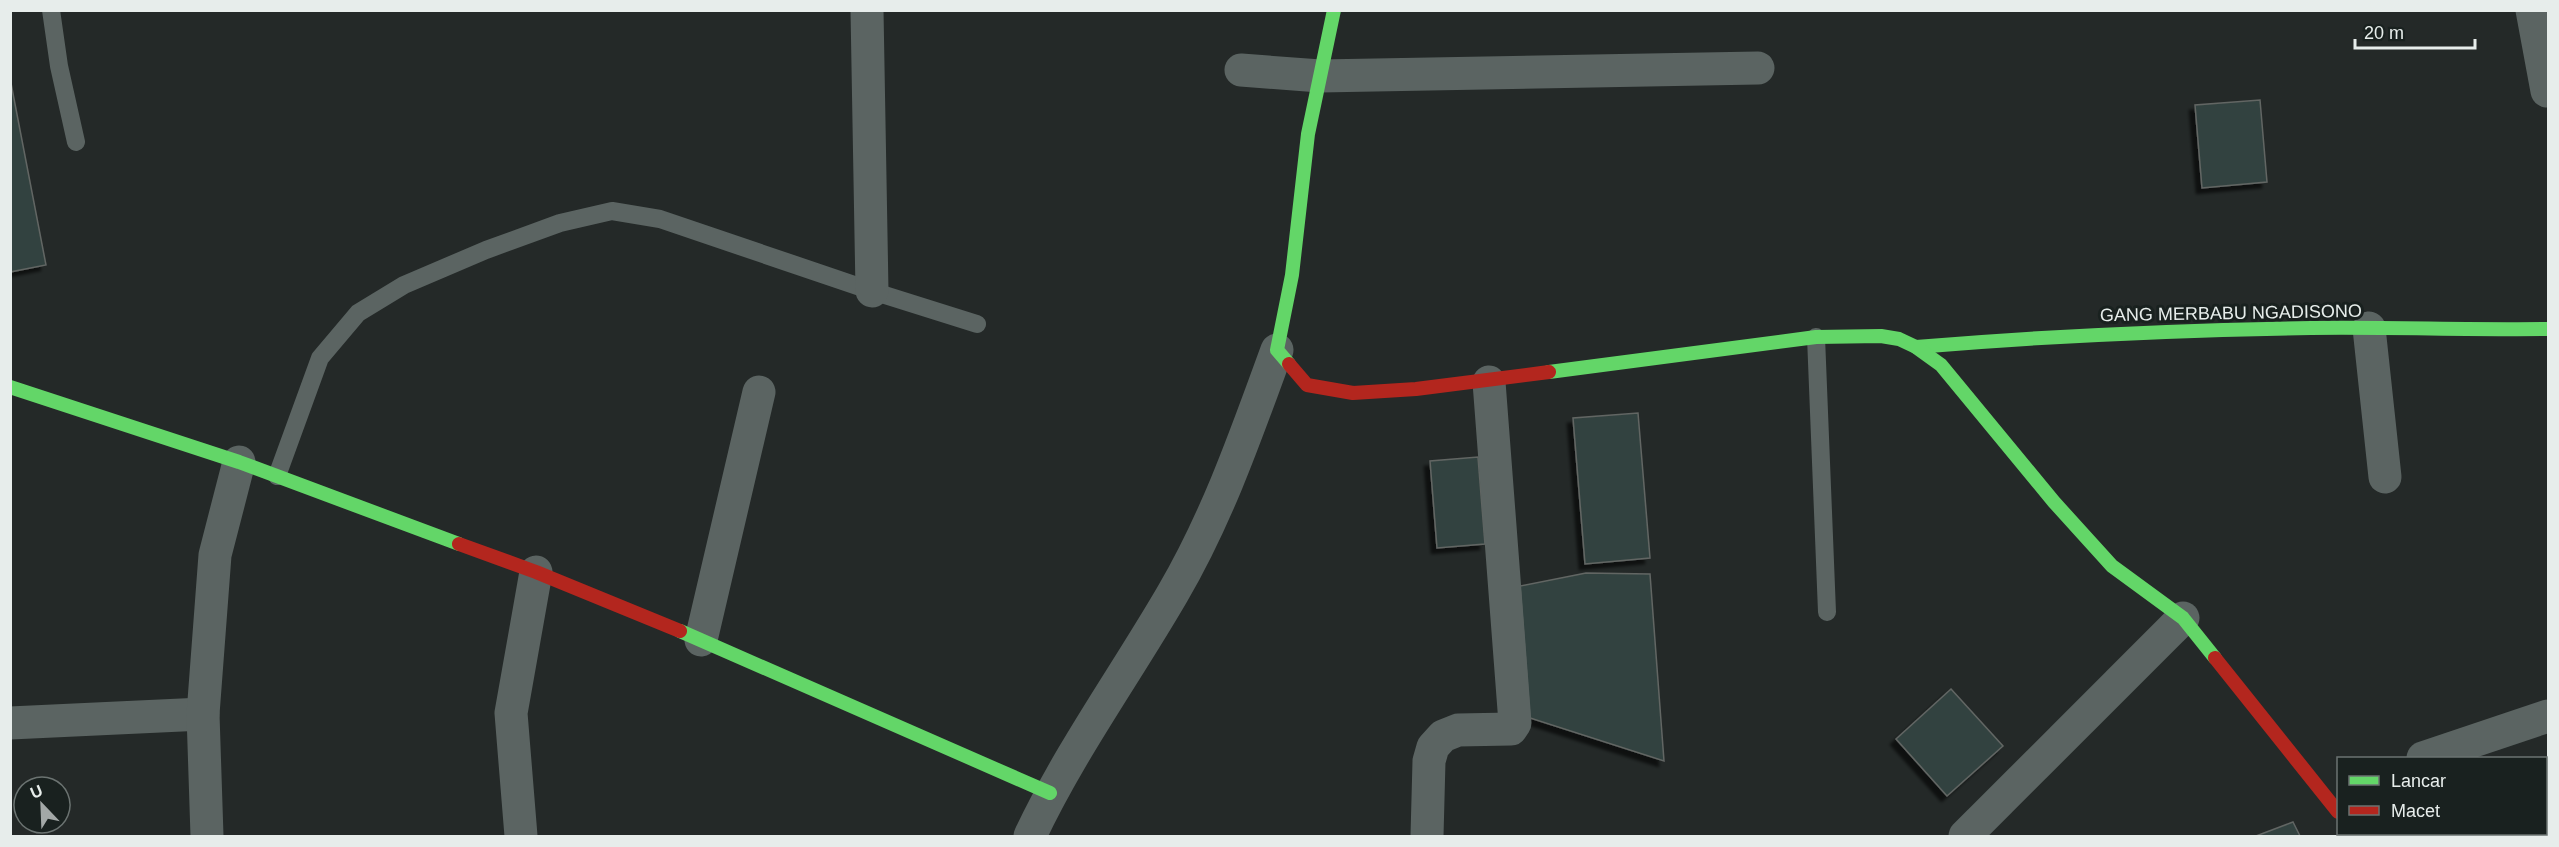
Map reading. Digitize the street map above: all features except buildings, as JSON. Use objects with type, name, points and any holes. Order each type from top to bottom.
[{"type":"street","points":[[867,10],[872,291]]},
{"type":"street","points":[[1030,837],[1050,793],[1174,592],[1206,530],[1232,470],[1277,350],[1293,275],[1308,134],[1334,10]]},
{"type":"street","points":[[2532,10],[2547,91]]},
{"type":"street","points":[[1241,70],[1320,76],[1758,68]]},
{"type":"street","points":[[2369,328],[2385,477]]},
{"type":"street","name":"GANG MERBABU NGADISONO","points":[[1916,347],[2110,333],[2369,328],[2548,329]]},
{"type":"street","points":[[1277,350],[1307,385],[1353,393],[1489,381],[1816,337],[1881,336],[1899,339],[1916,347],[1941,365],[2054,502],[2112,566],[2183,618],[2280,741],[2334,797]]},
{"type":"street","points":[[1427,837],[1429,761],[1433,747],[1443,736],[1458,730],[1511,729],[1515,723],[1489,381]]},
{"type":"street","points":[[10,387],[239,462],[536,572],[701,640],[1050,793]]},
{"type":"street","points":[[701,640],[759,392]]},
{"type":"street","points":[[207,837],[203,714],[215,555],[239,462]]},
{"type":"street","points":[[521,837],[511,713],[536,572]]},
{"type":"street","points":[[1965,837],[2183,618]]},
{"type":"street","points":[[10,723],[203,714]]},
{"type":"street","points":[[2429,757],[2548,716]]},
{"type":"lane","points":[[51,10],[59,66],[76,142]]},
{"type":"lane","points":[[277,476],[320,358],[358,313],[404,285],[486,250],[560,223],[612,210],[660,219],[977,324]]},
{"type":"lane","points":[[1816,337],[1827,612]]},
{"type":"traffic: fast","points":[[1289,364],[1277,350],[1292,275],[1308,134],[1334,10]]},
{"type":"traffic: fast","points":[[1916,347],[2212,330],[2548,329]]},
{"type":"traffic: fast","points":[[1549,372],[1816,337],[1881,336],[1899,339],[1916,347],[1941,365],[2054,502],[2112,566],[2183,618],[2215,658]]},
{"type":"traffic: fast","points":[[10,387],[239,462],[459,544]]},
{"type":"traffic: fast","points":[[680,631],[1050,793]]},
{"type":"traffic: jam","points":[[1289,364],[1307,385],[1353,393],[1416,389],[1549,372]]},
{"type":"traffic: jam","points":[[459,544],[536,572],[680,631]]},
{"type":"traffic: jam","points":[[2215,658],[2337,811]]}]
